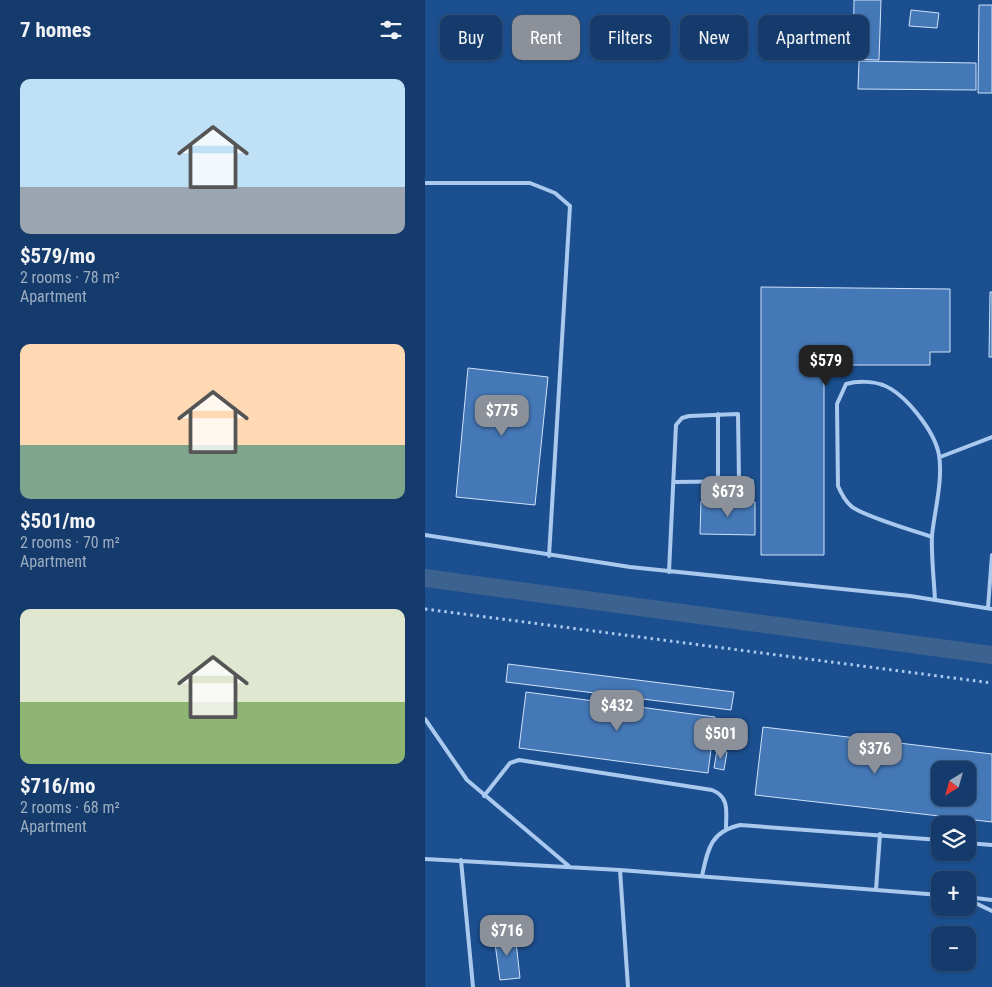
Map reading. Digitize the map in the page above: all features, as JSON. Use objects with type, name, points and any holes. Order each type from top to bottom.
[{"type":"lane","points":[[425,183],[530,183],[555,193],[570,206],[549,556]]},
{"type":"lane","points":[[932,537],[863,513],[852,507],[843,497],[838,486],[837,404],[846,384],[857,381],[883,385],[901,395],[936,442],[939,458],[932,537],[935,600]]},
{"type":"lane","points":[[718,414],[718,482]]},
{"type":"lane","points":[[669,572],[675,482],[676,426],[682,418],[738,414],[739,481]]},
{"type":"lane","points":[[939,458],[992,437]]},
{"type":"lane","points":[[675,482],[752,481]]},
{"type":"lane","points":[[425,535],[549,556],[669,572],[935,600],[990,608],[992,555]]},
{"type":"lane","points":[[425,719],[467,780],[570,867]]},
{"type":"lane","points":[[484,796],[510,763],[519,760],[712,790],[718,792],[727,803],[726,828]]},
{"type":"lane","points":[[702,876],[708,851],[715,837],[726,828],[740,825],[931,839]]},
{"type":"lane","points":[[876,890],[880,834]]},
{"type":"lane","points":[[976,844],[992,846]]},
{"type":"lane","points":[[425,859],[620,870],[931,894]]},
{"type":"lane","points":[[461,860],[473,987]]},
{"type":"lane","points":[[620,870],[628,987]]},
{"type":"lane","points":[[976,899],[992,900]]},
{"type":"lane","points":[[976,903],[992,911]]},
{"type":"path","points":[[425,609],[992,683]]},
{"type":"building","points":[[854,0],[881,0],[879,60],[869,60],[869,15],[854,15]]},
{"type":"building","points":[[979,5],[992,5],[992,93],[978,93]]},
{"type":"building","points":[[911,10],[939,13],[937,28],[909,26]]},
{"type":"building","points":[[859,61],[976,63],[976,90],[858,89]]},
{"type":"building","points":[[761,287],[950,289],[950,352],[930,352],[930,365],[824,365],[824,555],[761,555]]},
{"type":"building","points":[[990,292],[992,292],[992,357],[989,357]]},
{"type":"building","points":[[468,368],[548,377],[535,505],[456,497]]},
{"type":"building","points":[[701,501],[755,502],[755,535],[700,534]]},
{"type":"building","points":[[508,664],[734,692],[731,710],[506,682]]},
{"type":"building","points":[[526,692],[715,717],[708,773],[519,748]]},
{"type":"building","points":[[763,727],[992,754],[992,822],[976,820],[976,816],[939,816],[755,795]]},
{"type":"building","points":[[717,750],[727,752],[724,770],[714,768]]},
{"type":"building","points":[[515,933],[520,978],[500,980],[494,936]]},
{"type":"waterway","points":[[425,578],[992,655]]}]
